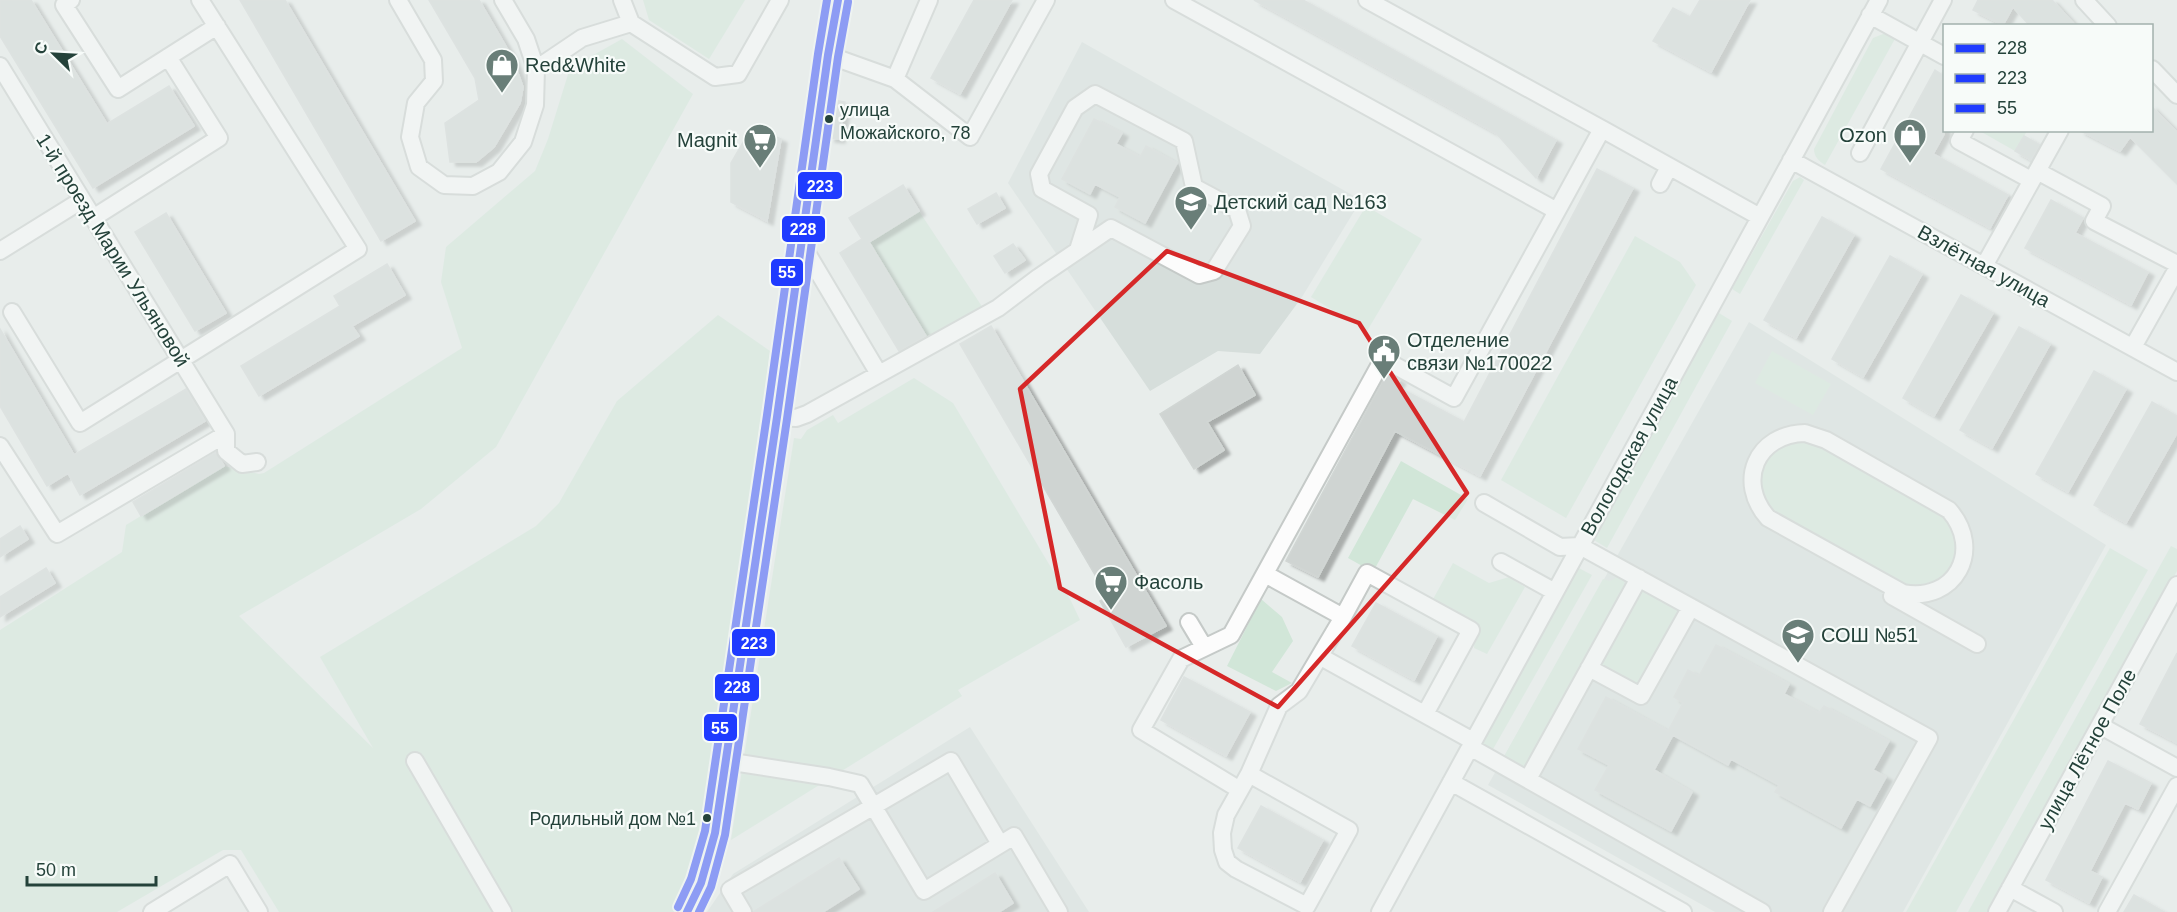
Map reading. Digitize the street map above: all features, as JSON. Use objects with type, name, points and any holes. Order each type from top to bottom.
[{"type":"main road","points":[[687,912],[699,889],[709,859],[726,761],[838,0]]},
{"type":"street","points":[[71,0],[64,5],[118,89],[217,26]]},
{"type":"street","points":[[12,312],[80,423],[358,249],[200,0]]},
{"type":"street","points":[[399,0],[433,60],[434,81],[416,103],[410,137],[419,167],[444,185],[473,186],[499,172],[523,142],[535,105],[536,69],[526,39],[503,0]]},
{"type":"street","points":[[622,0],[631,23],[715,77],[738,74],[780,0]]},
{"type":"street","points":[[895,79],[929,0]]},
{"type":"street","points":[[828,56],[895,79],[970,137],[1046,0]]},
{"type":"street","points":[[1174,0],[1557,211]]},
{"type":"street","points":[[1367,0],[1760,217]]},
{"type":"street","name":"Вологодская улица","points":[[1380,912],[1879,0]]},
{"type":"street","points":[[1860,153],[1943,0]]},
{"type":"street","points":[[2084,0],[2107,24]]},
{"type":"street","points":[[1870,15],[1943,55]]},
{"type":"street","points":[[536,69],[582,38],[631,23]]},
{"type":"street","points":[[93,218],[219,138],[168,57]]},
{"type":"street","name":"1-й проезд Марии Ульяновой","points":[[0,66],[226,434],[226,451],[242,464],[257,462]]},
{"type":"street","points":[[2153,71],[2177,94]]},
{"type":"street","points":[[1095,94],[1184,141],[1194,187],[1237,210],[1242,226],[1214,271],[1199,275],[1111,228],[1042,189],[1039,174],[1075,108],[1095,94]]},
{"type":"street","points":[[1240,790],[1141,730],[1181,658],[1231,635],[1383,359],[1454,398],[1602,129]]},
{"type":"street","points":[[1964,132],[1959,141],[2102,206],[2094,221],[2177,266],[2133,347]]},
{"type":"street","points":[[1984,266],[2059,132]]},
{"type":"street","name":"Взлётная улица","points":[[1791,160],[2177,372]]},
{"type":"street","points":[[1660,184],[1669,166]]},
{"type":"street","points":[[0,251],[82,200]]},
{"type":"street","points":[[1078,250],[1089,215]]},
{"type":"street","points":[[777,417],[796,418],[807,414],[998,308],[1111,228]]},
{"type":"street","points":[[801,243],[879,374]]},
{"type":"street","points":[[1772,524],[1893,589],[1914,595],[1935,592],[1953,579],[1959,570],[1965,549],[1962,528],[1949,510],[1826,440],[1805,433],[1794,434],[1773,442],[1758,458],[1754,468],[1752,479],[1755,500],[1772,524],[1977,644]]},
{"type":"street","points":[[0,446],[57,534],[226,434]]},
{"type":"street","points":[[1484,503],[1560,547],[1580,546],[1929,738],[1832,912]]},
{"type":"street","points":[[1502,562],[1555,592]]},
{"type":"street","points":[[1249,774],[1349,830],[1307,906],[1227,862],[1223,850],[1222,833],[1226,815],[1249,774],[1279,706],[1299,691],[1321,657],[1367,573],[1471,630],[1425,714]]},
{"type":"street","points":[[1265,574],[1343,617]]},
{"type":"street","points":[[1527,779],[1639,578]]},
{"type":"street","name":"улица Лётное Поле","points":[[1996,912],[2172,606],[2177,585]]},
{"type":"street","points":[[1589,668],[1641,696],[1691,607]]},
{"type":"street","points":[[1189,622],[1204,647]]},
{"type":"street","points":[[1321,657],[1425,714],[1527,779],[1762,912]]},
{"type":"street","points":[[2101,726],[2177,768]]},
{"type":"street","points":[[415,761],[503,912]]},
{"type":"street","points":[[726,761],[860,784],[924,891],[1014,836],[1059,912]]},
{"type":"street","points":[[743,912],[730,890],[951,761],[1000,844]]},
{"type":"street","points":[[1451,782],[1658,906],[1683,912]]},
{"type":"street","points":[[2107,912],[2177,786]]},
{"type":"street","points":[[152,912],[230,864],[259,912]]},
{"type":"street","points":[[2010,888],[2054,912]]},
{"type":"highlighted area","points":[[1167,251],[1359,323],[1467,493],[1278,707],[1060,588],[1020,389]]},
{"type":"shaded area","name":"Детский сад №163","points":[[1082,42],[1361,200],[1302,297],[1260,354],[1218,351],[1150,391],[1008,183]]},
{"type":"shaded area","name":"СОШ №51","points":[[1749,322],[2106,545],[1903,912],[1715,912],[1488,785]]},
{"type":"shaded area","points":[[970,727],[1089,912],[707,912],[733,874]]},
{"type":"green space","points":[[643,0],[745,0],[709,59],[649,20]]},
{"type":"green space","points":[[1883,34],[1896,37],[1825,165],[1817,158],[1814,149],[1873,38]]},
{"type":"green space","points":[[622,39],[693,94],[496,447],[421,509],[239,616],[373,748],[320,657],[536,526],[559,503],[617,401],[718,315],[770,351],[712,772],[698,855],[687,889],[675,912],[279,912],[241,850],[223,850],[117,912],[0,912],[0,630],[122,552],[126,525],[224,466],[259,474],[264,473],[462,348],[441,282],[446,247],[535,171],[548,139],[570,68]]},
{"type":"green space","points":[[1982,132],[2026,132],[2015,151]]},
{"type":"green space","points":[[1800,177],[1804,180],[1740,294],[1732,289],[1793,181]]},
{"type":"green space","points":[[1366,206],[1422,239],[1367,331],[1311,297]]},
{"type":"green space","points":[[919,211],[983,308],[928,340],[869,242]]},
{"type":"green space","points":[[1635,236],[1680,262],[1696,285],[1566,518],[1501,480]]},
{"type":"green space","points":[[1714,310],[1732,321],[1607,548],[1589,537]]},
{"type":"green space","points":[[1772,351],[1831,384],[1813,415],[1755,383]]},
{"type":"green space","points":[[914,378],[953,403],[1071,601],[1080,620],[958,690],[962,696],[731,840],[794,438],[801,439],[807,430],[833,415],[838,423]]},
{"type":"green space","points":[[1805,441],[1825,447],[1936,508],[1950,521],[1957,539],[1957,548],[1951,567],[1945,575],[1930,586],[1911,589],[1781,522],[1762,498],[1760,477],[1768,458],[1785,445]]},
{"type":"green space","points":[[1401,461],[1468,499],[1455,520],[1413,499],[1373,572],[1348,558]]},
{"type":"green space","points":[[2171,546],[2177,549],[2177,571],[1989,912],[1968,912]]},
{"type":"green space","points":[[2110,548],[2148,570],[1956,912],[1906,912]]},
{"type":"green space","points":[[1453,563],[1489,583],[1509,577],[1525,587],[1487,654],[1474,648],[1475,627],[1432,601]]},
{"type":"green space","points":[[1573,565],[1592,575],[1492,751],[1475,741]]},
{"type":"green space","points":[[1623,574],[1626,592],[1526,773],[1502,760],[1603,579],[1610,581]]},
{"type":"green space","points":[[1641,588],[1682,610],[1639,689],[1598,667]]},
{"type":"green space","points":[[1261,599],[1282,617],[1293,641],[1272,672],[1292,683],[1276,691],[1227,666]]},
{"type":"building","points":[[0,0],[31,0],[107,124],[169,86],[194,126],[93,188],[0,36]]},
{"type":"building","points":[[240,0],[285,0],[415,221],[381,241]]},
{"type":"building","points":[[429,0],[479,0],[512,57],[523,87],[520,103],[494,147],[476,162],[450,162],[445,123],[479,100],[475,78]]},
{"type":"building","points":[[974,0],[1012,0],[960,94],[931,78]]},
{"type":"building","points":[[1254,0],[1303,0],[1556,140],[1536,178],[1496,133]]},
{"type":"building","points":[[1700,0],[1750,0],[1711,72],[1653,41],[1673,8],[1690,17]]},
{"type":"building","points":[[1978,0],[2052,0],[2074,24],[2028,24],[2013,7],[2004,24],[2001,24],[1973,10]]},
{"type":"building","points":[[1935,70],[1943,75],[1944,134],[1933,154],[2008,195],[1990,228],[1881,169]]},
{"type":"building","points":[[834,100],[845,102],[839,139],[829,138]]},
{"type":"building","points":[[2153,108],[2177,132],[2177,184],[2130,137],[2120,151],[2083,132],[2153,132]]},
{"type":"building","points":[[1094,119],[1122,133],[1116,144],[1140,157],[1146,146],[1177,163],[1145,223],[1115,207],[1120,197],[1095,184],[1090,194],[1062,179]]},
{"type":"building","points":[[752,127],[781,139],[767,221],[731,202],[731,163]]},
{"type":"building","points":[[2024,136],[2040,145],[2031,160],[2015,151]]},
{"type":"building","points":[[1597,169],[1633,188],[1480,476],[1395,431],[1318,577],[1286,561],[1387,373],[1400,380],[1396,386],[1464,422]]},
{"type":"building","points":[[903,185],[919,211],[869,242],[926,336],[899,351],[840,253],[862,239],[849,218]]},
{"type":"building","points":[[996,193],[1005,208],[977,224],[968,209]]},
{"type":"building","points":[[2051,200],[2083,218],[2075,233],[2148,272],[2131,305],[2025,248]]},
{"type":"building","points":[[166,213],[226,313],[195,331],[135,232]]},
{"type":"building","points":[[1822,217],[1854,235],[1796,338],[1764,320]]},
{"type":"building","points":[[1013,244],[1025,260],[1005,273],[994,256]]},
{"type":"building","points":[[1890,256],[1922,274],[1863,377],[1832,359]]},
{"type":"building","points":[[387,264],[405,295],[352,326],[359,336],[259,396],[241,366],[340,306],[334,296]]},
{"type":"building","points":[[1961,295],[1993,313],[1934,416],[1903,398]]},
{"type":"building","points":[[991,326],[1166,626],[1126,647],[1100,601],[1108,597],[960,344]]},
{"type":"building","points":[[2019,327],[2050,344],[1992,448],[1960,430]]},
{"type":"building","points":[[0,329],[74,455],[186,389],[205,421],[80,495],[68,473],[47,486],[0,406]]},
{"type":"building","points":[[1238,365],[1255,395],[1207,422],[1224,450],[1194,469],[1160,414]]},
{"type":"building","points":[[2094,371],[2126,389],[2068,492],[2036,474]]},
{"type":"building","points":[[2152,402],[2177,416],[2177,433],[2126,523],[2094,505]]},
{"type":"building","points":[[216,452],[224,466],[141,516],[133,502]]},
{"type":"building","points":[[20,526],[28,539],[0,557],[0,539]]},
{"type":"building","points":[[46,568],[55,583],[0,617],[0,597]]},
{"type":"building","points":[[1376,603],[1437,636],[1414,680],[1352,646]]},
{"type":"building","points":[[1716,645],[1789,684],[1784,694],[1819,713],[1824,706],[1889,741],[1873,770],[1886,777],[1870,806],[1857,799],[1841,828],[1775,792],[1779,785],[1731,759],[1728,765],[1673,735],[1654,770],[1692,792],[1671,831],[1595,790],[1609,765],[1578,749],[1606,697],[1668,731],[1683,703],[1674,697],[1688,670],[1699,676]]},
{"type":"building","points":[[2177,653],[2177,743],[2140,724]]},
{"type":"building","points":[[1184,677],[1250,712],[1226,756],[1161,720]]},
{"type":"building","points":[[2108,761],[2151,783],[2138,809],[2125,803],[2090,871],[2102,877],[2089,903],[2046,880]]},
{"type":"building","points":[[1261,806],[1323,840],[1300,882],[1238,848]]},
{"type":"building","points":[[839,858],[859,889],[823,912],[753,912]]},
{"type":"building","points":[[995,873],[1013,903],[999,912],[933,912]]},
{"type":"building","points":[[2134,895],[2164,912],[2124,912]]},
{"type":"transit line","name":"55","points":[[678,907],[691,879],[705,831],[827,0]]},
{"type":"transit line","name":"228","points":[[687,912],[701,883],[715,833],[828,55],[838,0]]},
{"type":"transit line","name":"223","points":[[699,912],[711,887],[725,835],[838,57],[848,2]]},
{"type":"place","name":"Red&White","points":[[502,94]]},
{"type":"place","name":"улица Можайского, 78","points":[[829,119]]},
{"type":"place","name":"Ozon","points":[[1910,164]]},
{"type":"place","name":"Magnit","points":[[760,169]]},
{"type":"place","name":"Детский сад №163","points":[[1191,231]]},
{"type":"place","name":"Отделение связи №170022","points":[[1384,380]]},
{"type":"place","name":"Фасоль","points":[[1111,611]]},
{"type":"place","name":"СОШ №51","points":[[1798,664]]},
{"type":"place","name":"Родильный дом №1","points":[[707,818]]}]
